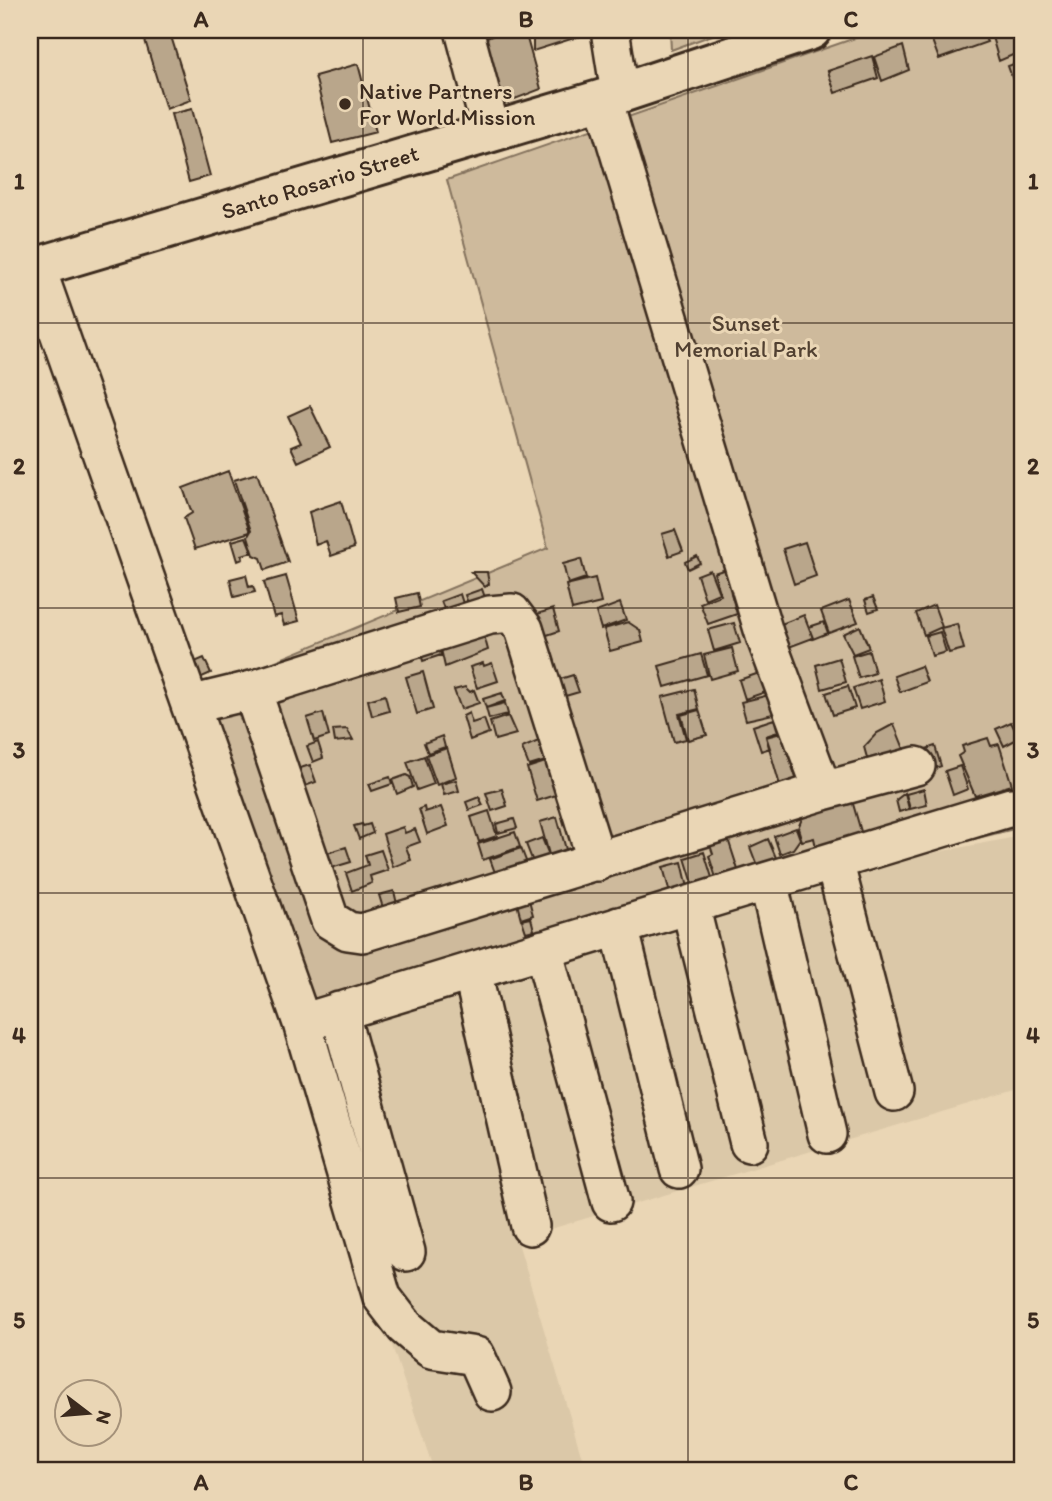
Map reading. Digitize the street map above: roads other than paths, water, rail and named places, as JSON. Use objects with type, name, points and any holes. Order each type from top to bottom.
[{"type":"main road","name":"Santo Rosario Street","points":[[33,268],[612,96],[811,30]]},
{"type":"street","points":[[464,30],[491,131]]},
{"type":"street","points":[[610,30],[612,96],[765,636],[823,791]]},
{"type":"street","points":[[33,268],[302,1023],[382,1297],[405,1327],[431,1349],[476,1356],[492,1392]]},
{"type":"street","points":[[190,705],[253,690],[478,618],[512,613],[524,629],[597,862]]},
{"type":"street","points":[[253,690],[330,920],[338,927],[362,933],[823,791],[916,766]]},
{"type":"street","points":[[302,1023],[1011,807]]},
{"type":"street","points":[[834,861],[894,1092]]},
{"type":"street","points":[[768,881],[827,1134]]},
{"type":"street","points":[[690,905],[749,1143]]},
{"type":"street","points":[[620,926],[679,1169]]},
{"type":"street","points":[[543,949],[611,1202]]},
{"type":"street","points":[[472,971],[530,1226]]},
{"type":"street","points":[[339,1012],[406,1252]]},
{"type":"place","name":"Native Partners For World Mission","points":[[345,104]]},
{"type":"park label","name":"Sunset Memorial Park","points":[[746,336]]}]
